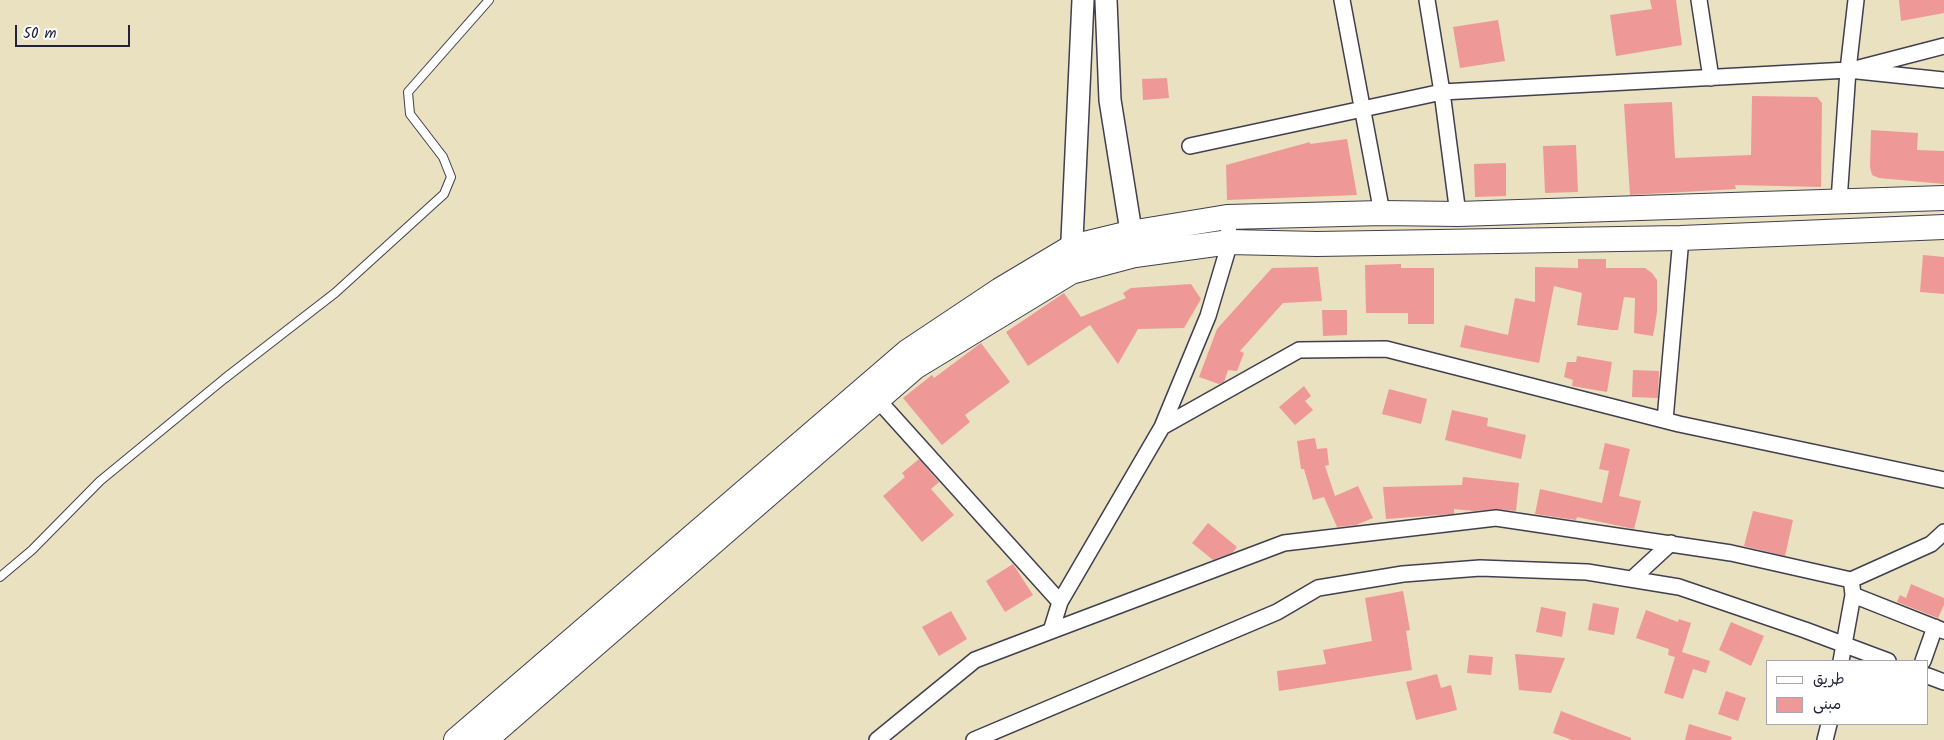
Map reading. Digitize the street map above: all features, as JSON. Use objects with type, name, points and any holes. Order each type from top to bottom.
[{"type":"main road","points":[[485,740],[915,367],[1071,272],[1133,244],[1227,218],[1382,213],[1458,214],[1944,198]]},
{"type":"main road","points":[[456,740],[907,352],[1000,290],[1072,247],[1230,242],[1317,244],[1681,238],[1944,227]]},
{"type":"street","points":[[1071,272],[1082,0]]},
{"type":"street","points":[[1106,0],[1110,100],[1133,244]]},
{"type":"street","points":[[1342,0],[1382,213]]},
{"type":"street","points":[[1427,0],[1442,92],[1458,214]]},
{"type":"street","points":[[1699,0],[1712,78]]},
{"type":"street","points":[[1839,201],[1848,70],[1856,0]]},
{"type":"street","points":[[1848,70],[1944,46]]},
{"type":"street","points":[[1190,146],[1442,92],[1848,70],[1944,80]]},
{"type":"street","points":[[1051,631],[1060,602],[1162,426],[1208,316],[1230,242],[1227,218]]},
{"type":"street","points":[[1665,420],[1681,238]]},
{"type":"street","points":[[1162,426],[1299,350],[1386,349],[1665,420],[1944,480]]},
{"type":"street","points":[[878,400],[1060,602]]},
{"type":"street","points":[[877,740],[975,660],[1284,543],[1496,518],[1731,553],[1852,580],[1938,547],[1944,532]]},
{"type":"street","points":[[1632,580],[1671,543]]},
{"type":"street","points":[[974,740],[1277,612],[1318,588],[1403,574],[1480,568],[1587,572],[1679,587],[1885,660]]},
{"type":"street","points":[[1841,660],[1853,595],[1852,580]]},
{"type":"street","points":[[1853,595],[1940,629],[1924,660]]},
{"type":"street","points":[[1929,676],[1944,682]]},
{"type":"street","points":[[1825,740],[1828,725]]},
{"type":"lane","points":[[0,577],[32,550],[100,481],[224,379],[335,293],[444,194],[451,177],[443,157],[410,114],[408,92],[489,0]]},
{"type":"building","points":[[1650,0],[1676,0],[1682,45],[1616,56],[1610,15],[1652,9]]},
{"type":"building","points":[[1899,0],[1944,0],[1944,13],[1901,21]]},
{"type":"building","points":[[1498,20],[1505,61],[1460,68],[1453,27]]},
{"type":"building","points":[[1167,78],[1169,98],[1143,100],[1142,79]]},
{"type":"building","points":[[1752,96],[1817,97],[1822,103],[1821,187],[1735,185],[1736,189],[1630,195],[1624,104],[1672,102],[1675,158],[1751,155]]},
{"type":"building","points":[[1871,130],[1918,133],[1917,150],[1944,151],[1944,184],[1879,178],[1872,175],[1870,167]]},
{"type":"building","points":[[1347,139],[1357,195],[1227,200],[1226,165],[1310,142],[1310,144]]},
{"type":"building","points":[[1576,145],[1578,192],[1545,193],[1543,146]]},
{"type":"building","points":[[1506,163],[1506,196],[1475,197],[1474,164]]},
{"type":"building","points":[[1923,255],[1944,257],[1944,294],[1920,292]]},
{"type":"building","points":[[1578,259],[1606,259],[1606,268],[1645,268],[1652,273],[1657,280],[1657,312],[1653,336],[1634,333],[1635,298],[1624,297],[1618,330],[1577,325],[1582,293],[1554,286],[1539,363],[1460,347],[1465,325],[1508,335],[1515,298],[1535,302],[1535,267],[1578,268]]},
{"type":"building","points":[[1401,264],[1401,268],[1434,268],[1434,324],[1408,324],[1408,313],[1366,313],[1365,265]]},
{"type":"building","points":[[1318,267],[1322,301],[1283,303],[1240,351],[1244,353],[1237,371],[1228,370],[1224,382],[1219,384],[1199,377],[1217,329],[1272,268]]},
{"type":"building","points":[[1191,284],[1201,299],[1184,328],[1138,329],[1118,364],[1090,325],[1028,366],[1006,332],[1064,293],[1081,317],[1126,298],[1123,293],[1131,288]]},
{"type":"building","points":[[1322,310],[1347,310],[1347,335],[1323,336]]},
{"type":"building","points":[[981,343],[1010,382],[965,415],[970,422],[942,445],[903,398],[932,375],[934,378]]},
{"type":"building","points":[[1577,356],[1612,362],[1607,392],[1572,386],[1573,380],[1564,377],[1567,362],[1576,362]]},
{"type":"building","points":[[1633,370],[1659,371],[1658,398],[1632,397]]},
{"type":"building","points":[[1304,386],[1311,396],[1305,401],[1313,410],[1295,425],[1279,407]]},
{"type":"building","points":[[1389,389],[1427,399],[1421,424],[1382,414]]},
{"type":"building","points":[[1452,410],[1488,418],[1487,426],[1526,435],[1521,459],[1445,440]]},
{"type":"building","points":[[1315,438],[1317,449],[1327,448],[1329,465],[1325,466],[1335,496],[1358,486],[1373,518],[1356,525],[1337,527],[1324,497],[1313,500],[1304,469],[1301,469],[1297,441]]},
{"type":"building","points":[[1605,443],[1630,449],[1619,496],[1641,501],[1634,529],[1577,517],[1576,520],[1535,514],[1540,489],[1602,503],[1609,471],[1599,469]]},
{"type":"building","points":[[919,459],[939,482],[931,489],[954,515],[922,542],[883,496],[905,477],[902,473]]},
{"type":"building","points":[[1463,477],[1519,483],[1516,511],[1454,509],[1454,514],[1386,519],[1383,487],[1462,485]]},
{"type":"building","points":[[1753,511],[1793,520],[1785,556],[1744,546]]},
{"type":"building","points":[[1208,523],[1237,547],[1232,553],[1213,560],[1192,543]]},
{"type":"building","points":[[1013,564],[1033,595],[1005,612],[986,581]]},
{"type":"building","points":[[1911,584],[1944,598],[1944,605],[1938,618],[1897,602],[1900,595],[1906,598]]},
{"type":"building","points":[[1403,591],[1410,630],[1406,631],[1412,670],[1279,691],[1277,671],[1326,664],[1323,650],[1372,641],[1365,598]]},
{"type":"building","points":[[1593,603],[1619,608],[1614,635],[1588,630]]},
{"type":"building","points":[[1541,607],[1566,612],[1562,637],[1536,632]]},
{"type":"building","points":[[1646,610],[1678,622],[1679,619],[1691,623],[1682,652],[1710,661],[1706,673],[1693,669],[1683,699],[1664,693],[1675,657],[1668,655],[1669,649],[1636,638]]},
{"type":"building","points":[[951,611],[967,639],[939,656],[922,627]]},
{"type":"building","points":[[1731,622],[1764,636],[1751,666],[1719,650]]},
{"type":"building","points":[[1515,654],[1565,658],[1551,693],[1519,690]]},
{"type":"building","points":[[1469,655],[1493,657],[1491,675],[1467,673]]},
{"type":"building","points":[[1437,674],[1441,688],[1451,685],[1457,710],[1416,720],[1406,682]]},
{"type":"building","points":[[1726,691],[1746,698],[1738,721],[1718,714]]},
{"type":"building","points":[[1561,711],[1631,738],[1631,740],[1572,740],[1553,733]]},
{"type":"building","points":[[1689,724],[1732,737],[1731,740],[1685,740]]}]
